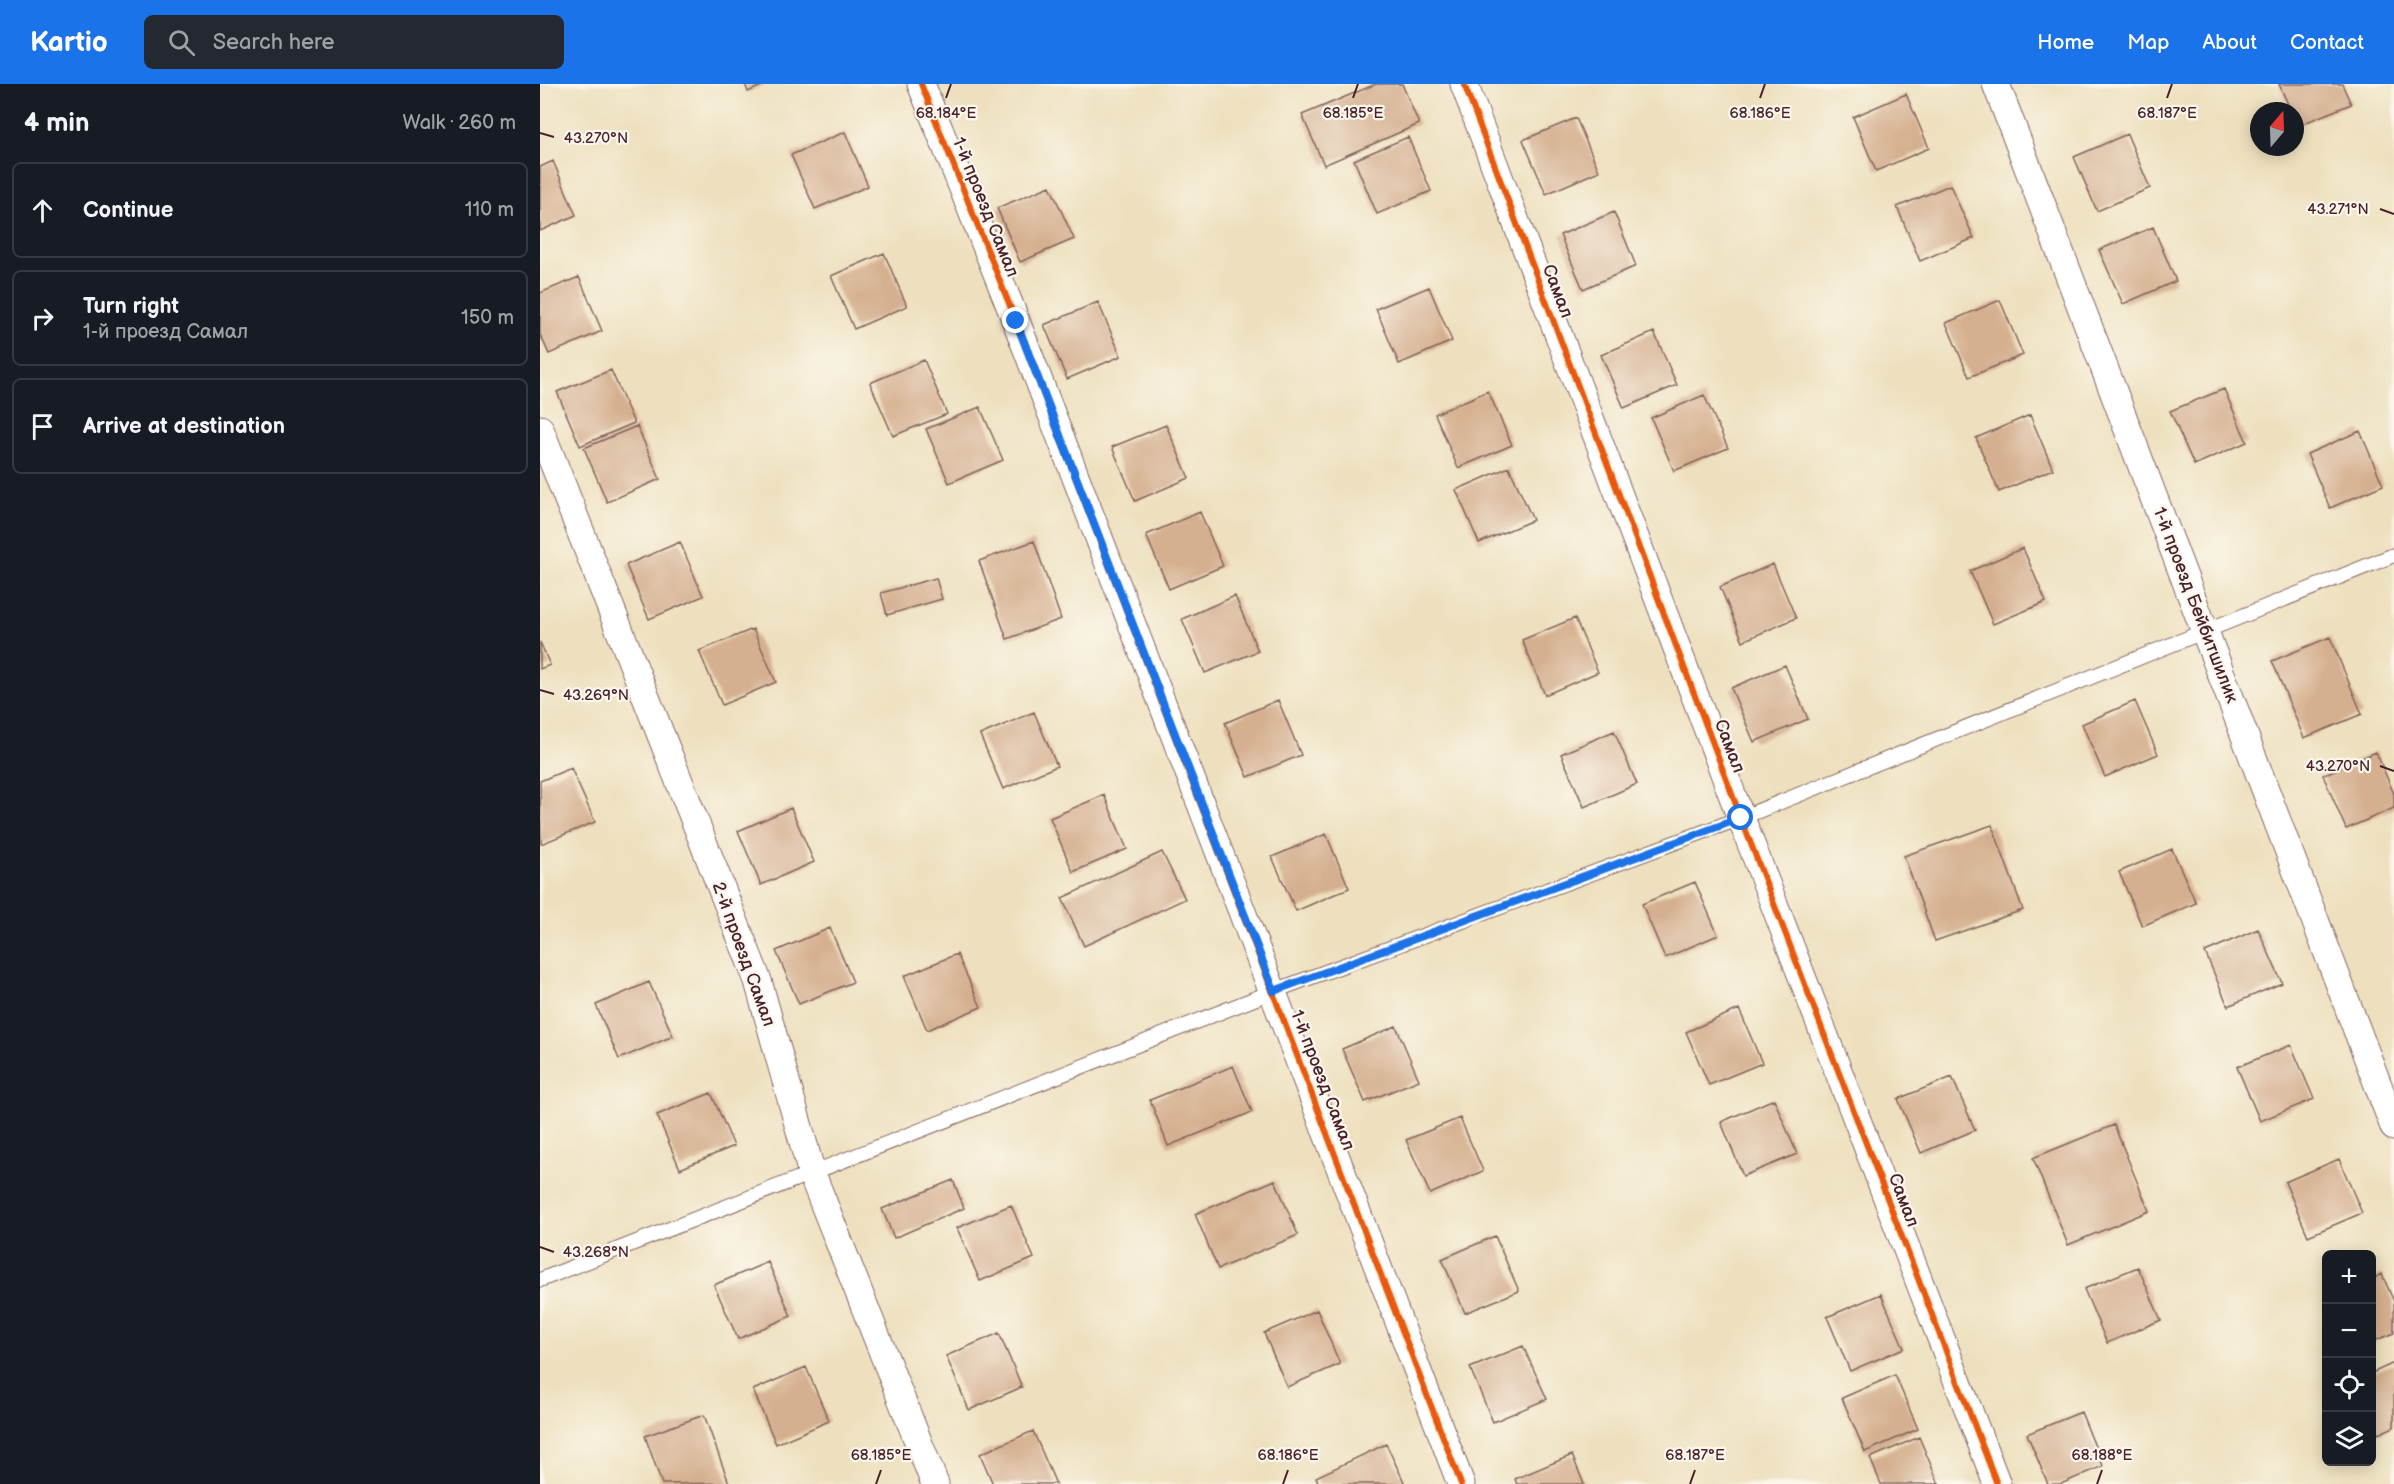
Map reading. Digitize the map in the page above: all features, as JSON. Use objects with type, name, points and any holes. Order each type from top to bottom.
[{"type":"street","name":"1-й проезд Самал","points":[[921,84],[1024,343],[1274,991],[1461,1484]]},
{"type":"street","name":"Самал","points":[[1464,84],[1741,818],[1997,1484]]},
{"type":"street","name":"1-й проезд Бейбитшилик","points":[[1996,84],[2394,1127]]},
{"type":"street","name":"2-й проезд Самал","points":[[540,429],[758,981],[812,1174],[935,1484]]},
{"type":"lane","points":[[540,1280],[1274,991],[1741,818],[2394,555]]},
{"type":"building","points":[[745,84],[766,84],[748,92]]},
{"type":"building","points":[[1376,84],[1402,84],[1419,124],[1324,165],[1302,115]]},
{"type":"building","points":[[2279,84],[2342,84],[2351,104],[2304,123],[2304,102],[2287,102]]},
{"type":"building","points":[[1906,94],[1929,148],[1876,171],[1853,117]]},
{"type":"building","points":[[1576,118],[1599,171],[1546,194],[1523,140]]},
{"type":"building","points":[[845,132],[868,186],[815,209],[791,155]]},
{"type":"building","points":[[2127,134],[2150,188],[2097,211],[2074,157]]},
{"type":"building","points":[[1408,137],[1431,191],[1377,214],[1354,160]]},
{"type":"building","points":[[553,161],[576,215],[540,231],[540,167]]},
{"type":"building","points":[[1950,185],[1974,238],[1920,261],[1897,207]]},
{"type":"building","points":[[1050,186],[1074,239],[1020,262],[997,208]]},
{"type":"building","points":[[1614,212],[1636,266],[1583,289],[1560,235]]},
{"type":"building","points":[[2153,227],[2176,281],[2123,304],[2099,250]]},
{"type":"building","points":[[884,253],[907,306],[854,329],[831,276]]},
{"type":"building","points":[[579,277],[602,331],[549,354],[540,334],[540,293]]},
{"type":"building","points":[[1429,287],[1452,341],[1399,364],[1376,309]]},
{"type":"building","points":[[2000,300],[2023,355],[1969,377],[1946,323]]},
{"type":"building","points":[[1098,302],[1121,356],[1067,379],[1044,325]]},
{"type":"building","points":[[1654,332],[1677,385],[1624,408],[1601,355]]},
{"type":"building","points":[[924,360],[947,414],[893,436],[870,383]]},
{"type":"building","points":[[611,370],[634,423],[580,446],[557,392]]},
{"type":"building","points":[[2224,389],[2247,442],[2194,465],[2170,411]]},
{"type":"building","points":[[1488,391],[1512,445],[1458,468],[1435,414]]},
{"type":"building","points":[[1704,395],[1728,448],[1674,471],[1651,418]]},
{"type":"building","points":[[980,407],[1003,460],[949,483],[926,429]]},
{"type":"building","points":[[2030,415],[2053,469],[1999,492],[1976,438]]},
{"type":"building","points":[[1166,425],[1189,478],[1135,501],[1112,447]]},
{"type":"building","points":[[637,426],[660,479],[607,502],[584,448]]},
{"type":"building","points":[[2360,431],[2383,485],[2330,508],[2307,454]]},
{"type":"building","points":[[1509,467],[1533,520],[1479,543],[1456,490]]},
{"type":"building","points":[[1200,512],[1223,566],[1169,589],[1146,535]]},
{"type":"building","points":[[1034,541],[1061,619],[1007,639],[979,561]]},
{"type":"building","points":[[680,542],[703,596],[649,619],[626,565]]},
{"type":"building","points":[[2023,548],[2046,602],[1993,624],[1970,571]]},
{"type":"building","points":[[1773,564],[1796,618],[1743,641],[1720,587]]},
{"type":"building","points":[[936,578],[942,599],[887,615],[881,593]]},
{"type":"building","points":[[1235,596],[1258,651],[1205,673],[1182,619]]},
{"type":"building","points":[[1575,618],[1598,672],[1545,695],[1522,640]]},
{"type":"building","points":[[753,629],[776,682],[722,705],[699,651]]},
{"type":"building","points":[[2330,637],[2362,714],[2304,738],[2272,661]]},
{"type":"building","points":[[540,642],[550,665],[540,669]]},
{"type":"building","points":[[1785,665],[1808,719],[1754,742],[1731,688]]},
{"type":"building","points":[[1278,700],[1301,755],[1248,777],[1225,723]]},
{"type":"building","points":[[2135,701],[2158,754],[2105,777],[2082,724]]},
{"type":"building","points":[[1034,712],[1057,766],[1003,789],[980,735]]},
{"type":"building","points":[[1614,731],[1637,784],[1584,807],[1561,754]]},
{"type":"building","points":[[2376,752],[2394,794],[2394,808],[2346,829],[2323,775]]},
{"type":"building","points":[[571,768],[595,822],[541,844],[540,781]]},
{"type":"building","points":[[1104,795],[1127,849],[1073,872],[1050,818]]},
{"type":"building","points":[[791,808],[814,862],[761,885],[738,831]]},
{"type":"building","points":[[1992,825],[2023,910],[1935,941],[1904,856]]},
{"type":"building","points":[[1326,834],[1349,888],[1296,911],[1272,857]]},
{"type":"building","points":[[2172,849],[2196,903],[2142,926],[2119,872]]},
{"type":"building","points":[[1162,852],[1185,899],[1084,946],[1062,898]]},
{"type":"building","points":[[1695,882],[1718,935],[1665,958],[1642,904]]},
{"type":"building","points":[[830,928],[853,982],[799,1004],[776,951]]},
{"type":"building","points":[[2258,929],[2282,983],[2228,1006],[2205,952]]},
{"type":"building","points":[[957,954],[981,1007],[927,1030],[904,976]]},
{"type":"building","points":[[649,982],[673,1036],[619,1059],[596,1005]]},
{"type":"building","points":[[1739,1009],[1762,1063],[1709,1085],[1686,1032]]},
{"type":"building","points":[[1396,1026],[1419,1080],[1365,1102],[1342,1049]]},
{"type":"building","points":[[2291,1045],[2314,1099],[2260,1121],[2237,1067]]},
{"type":"building","points":[[1233,1066],[1252,1112],[1168,1146],[1150,1100]]},
{"type":"building","points":[[1952,1077],[1975,1130],[1921,1153],[1898,1099]]},
{"type":"building","points":[[711,1093],[734,1146],[680,1169],[657,1115]]},
{"type":"building","points":[[1774,1099],[1797,1154],[1743,1176],[1721,1122]]},
{"type":"building","points":[[1460,1118],[1483,1171],[1430,1194],[1406,1140]]},
{"type":"building","points":[[2114,1125],[2149,1211],[2068,1245],[2033,1158]]},
{"type":"building","points":[[2339,1159],[2362,1213],[2308,1236],[2285,1182]]},
{"type":"building","points":[[953,1180],[964,1208],[894,1238],[882,1209]]},
{"type":"building","points":[[1275,1180],[1298,1235],[1218,1269],[1195,1214]]},
{"type":"building","points":[[1011,1205],[1034,1258],[980,1281],[957,1228]]},
{"type":"building","points":[[1495,1236],[1519,1291],[1465,1313],[1442,1259]]},
{"type":"building","points":[[768,1262],[791,1316],[738,1339],[714,1285]]},
{"type":"building","points":[[2138,1267],[2161,1320],[2107,1343],[2084,1289]]},
{"type":"building","points":[[2382,1274],[2394,1302],[2394,1333],[2376,1340],[2376,1304],[2376,1277]]},
{"type":"building","points":[[1881,1294],[1904,1348],[1850,1371],[1827,1317]]},
{"type":"building","points":[[1317,1310],[1340,1364],[1287,1387],[1264,1333]]},
{"type":"building","points":[[999,1333],[1022,1387],[969,1410],[946,1356]]},
{"type":"building","points":[[1523,1346],[1547,1399],[1493,1422],[1470,1368]]},
{"type":"building","points":[[2394,1363],[2394,1427],[2378,1434],[2376,1429],[2376,1371]]},
{"type":"building","points":[[806,1367],[829,1421],[776,1444],[753,1390]]},
{"type":"building","points":[[1895,1375],[1918,1429],[1865,1452],[1842,1398]]},
{"type":"building","points":[[2081,1412],[2103,1466],[2061,1484],[2048,1484],[2027,1434]]},
{"type":"building","points":[[704,1415],[729,1483],[662,1484],[645,1436]]},
{"type":"building","points":[[1033,1431],[1056,1484],[993,1484],[980,1454]]},
{"type":"building","points":[[1919,1437],[1939,1484],[1881,1484],[1870,1458]]},
{"type":"building","points":[[1386,1444],[1405,1484],[1319,1484],[1316,1477]]},
{"type":"building","points":[[1572,1455],[1584,1484],[1517,1484],[1515,1479]]},
{"type":"cycle path","points":[[921,84],[1016,321],[1461,1484]]},
{"type":"cycle path","points":[[1464,84],[1741,818],[1997,1484]]},
{"type":"route","points":[[1016,321],[1274,991],[1741,818]]}]
